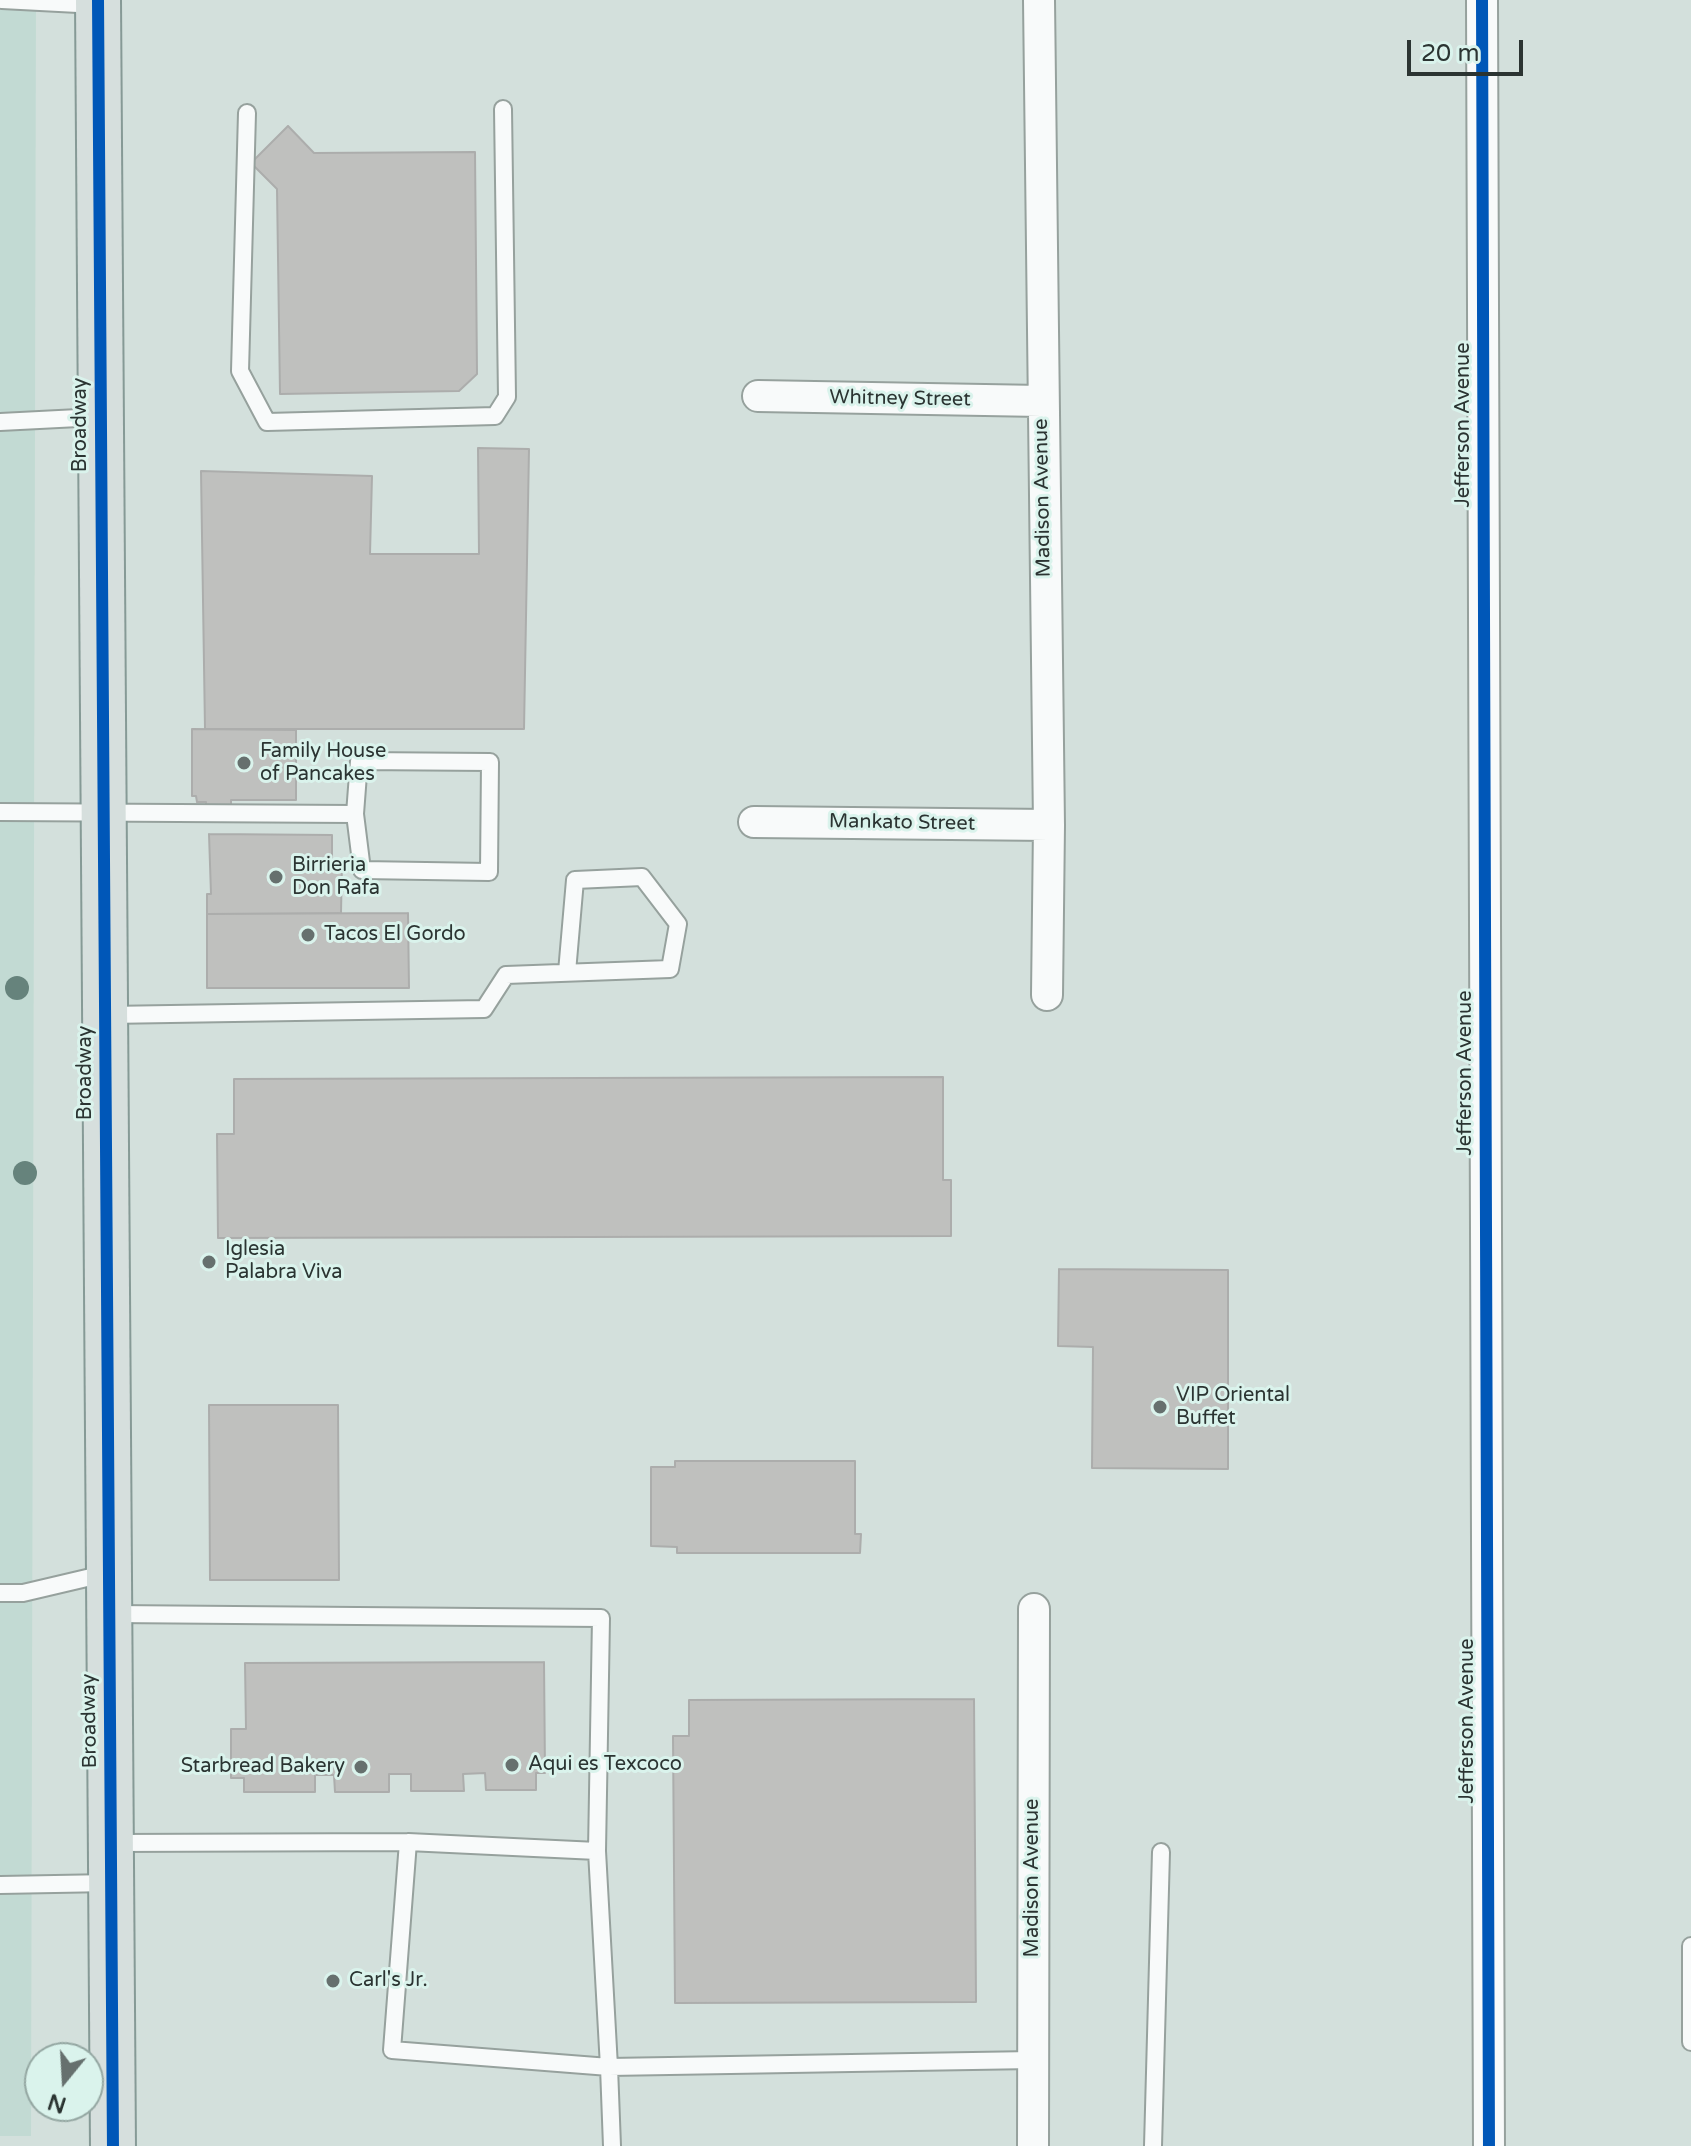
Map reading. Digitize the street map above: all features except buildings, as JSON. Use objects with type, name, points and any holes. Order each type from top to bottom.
[{"type":"main road","name":"Broadway","points":[[98,2],[113,2146]]},
{"type":"street","name":"Madison Avenue","points":[[1039,0],[1041,401],[1049,825],[1047,995]]},
{"type":"street","name":"Jefferson Avenue","points":[[1482,0],[1489,2146]]},
{"type":"street","name":"Whitney Street","points":[[758,396],[1041,401]]},
{"type":"street","name":"Mankato Street","points":[[754,822],[1049,825]]},
{"type":"street","name":"Madison Avenue","points":[[1033,2146],[1034,1609]]},
{"type":"lane","points":[[2,0],[98,2]]},
{"type":"lane","points":[[247,113],[240,371],[267,422],[495,416],[507,397],[503,109]]},
{"type":"lane","points":[[0,422],[101,417]]},
{"type":"lane","points":[[359,761],[490,762],[489,872],[362,870],[355,814],[359,761]]},
{"type":"lane","points":[[0,812],[355,814]]},
{"type":"lane","points":[[105,1015],[484,1009],[506,975],[670,969],[678,924],[642,877],[575,880],[567,972]]},
{"type":"lane","points":[[0,1593],[109,1593],[601,1618],[597,1851],[612,2146]]},
{"type":"lane","points":[[0,1885],[111,1863],[408,1842],[597,1851]]},
{"type":"lane","points":[[408,1842],[392,2050],[609,2067],[1033,2060]]},
{"type":"lane","points":[[1153,2146],[1161,1852]]},
{"type":"lane","points":[[1691,1946],[1691,2042]]},
{"type":"shaded area","points":[[0,0],[36,0],[31,2042],[24,2042],[24,2122],[31,2122],[31,2136],[0,2136]]},
{"type":"cycle path","points":[[98,0],[113,2146]]},
{"type":"cycle path","points":[[1482,0],[1489,2146]]},
{"type":"place","name":"Family House of Pancakes","points":[[244,763]]},
{"type":"place","name":"Birrieria Don Rafa","points":[[276,877]]},
{"type":"place","name":"Tacos El Gordo","points":[[308,935]]},
{"type":"place","name":"Iglesia Palabra Viva","points":[[209,1262]]},
{"type":"place","name":"VIP Oriental Buffet","points":[[1160,1407]]},
{"type":"place","name":"Aqui es Texcoco","points":[[512,1765]]},
{"type":"place","name":"Starbread Bakery","points":[[361,1767]]},
{"type":"place","name":"Carl's Jr.","points":[[333,1981]]}]
